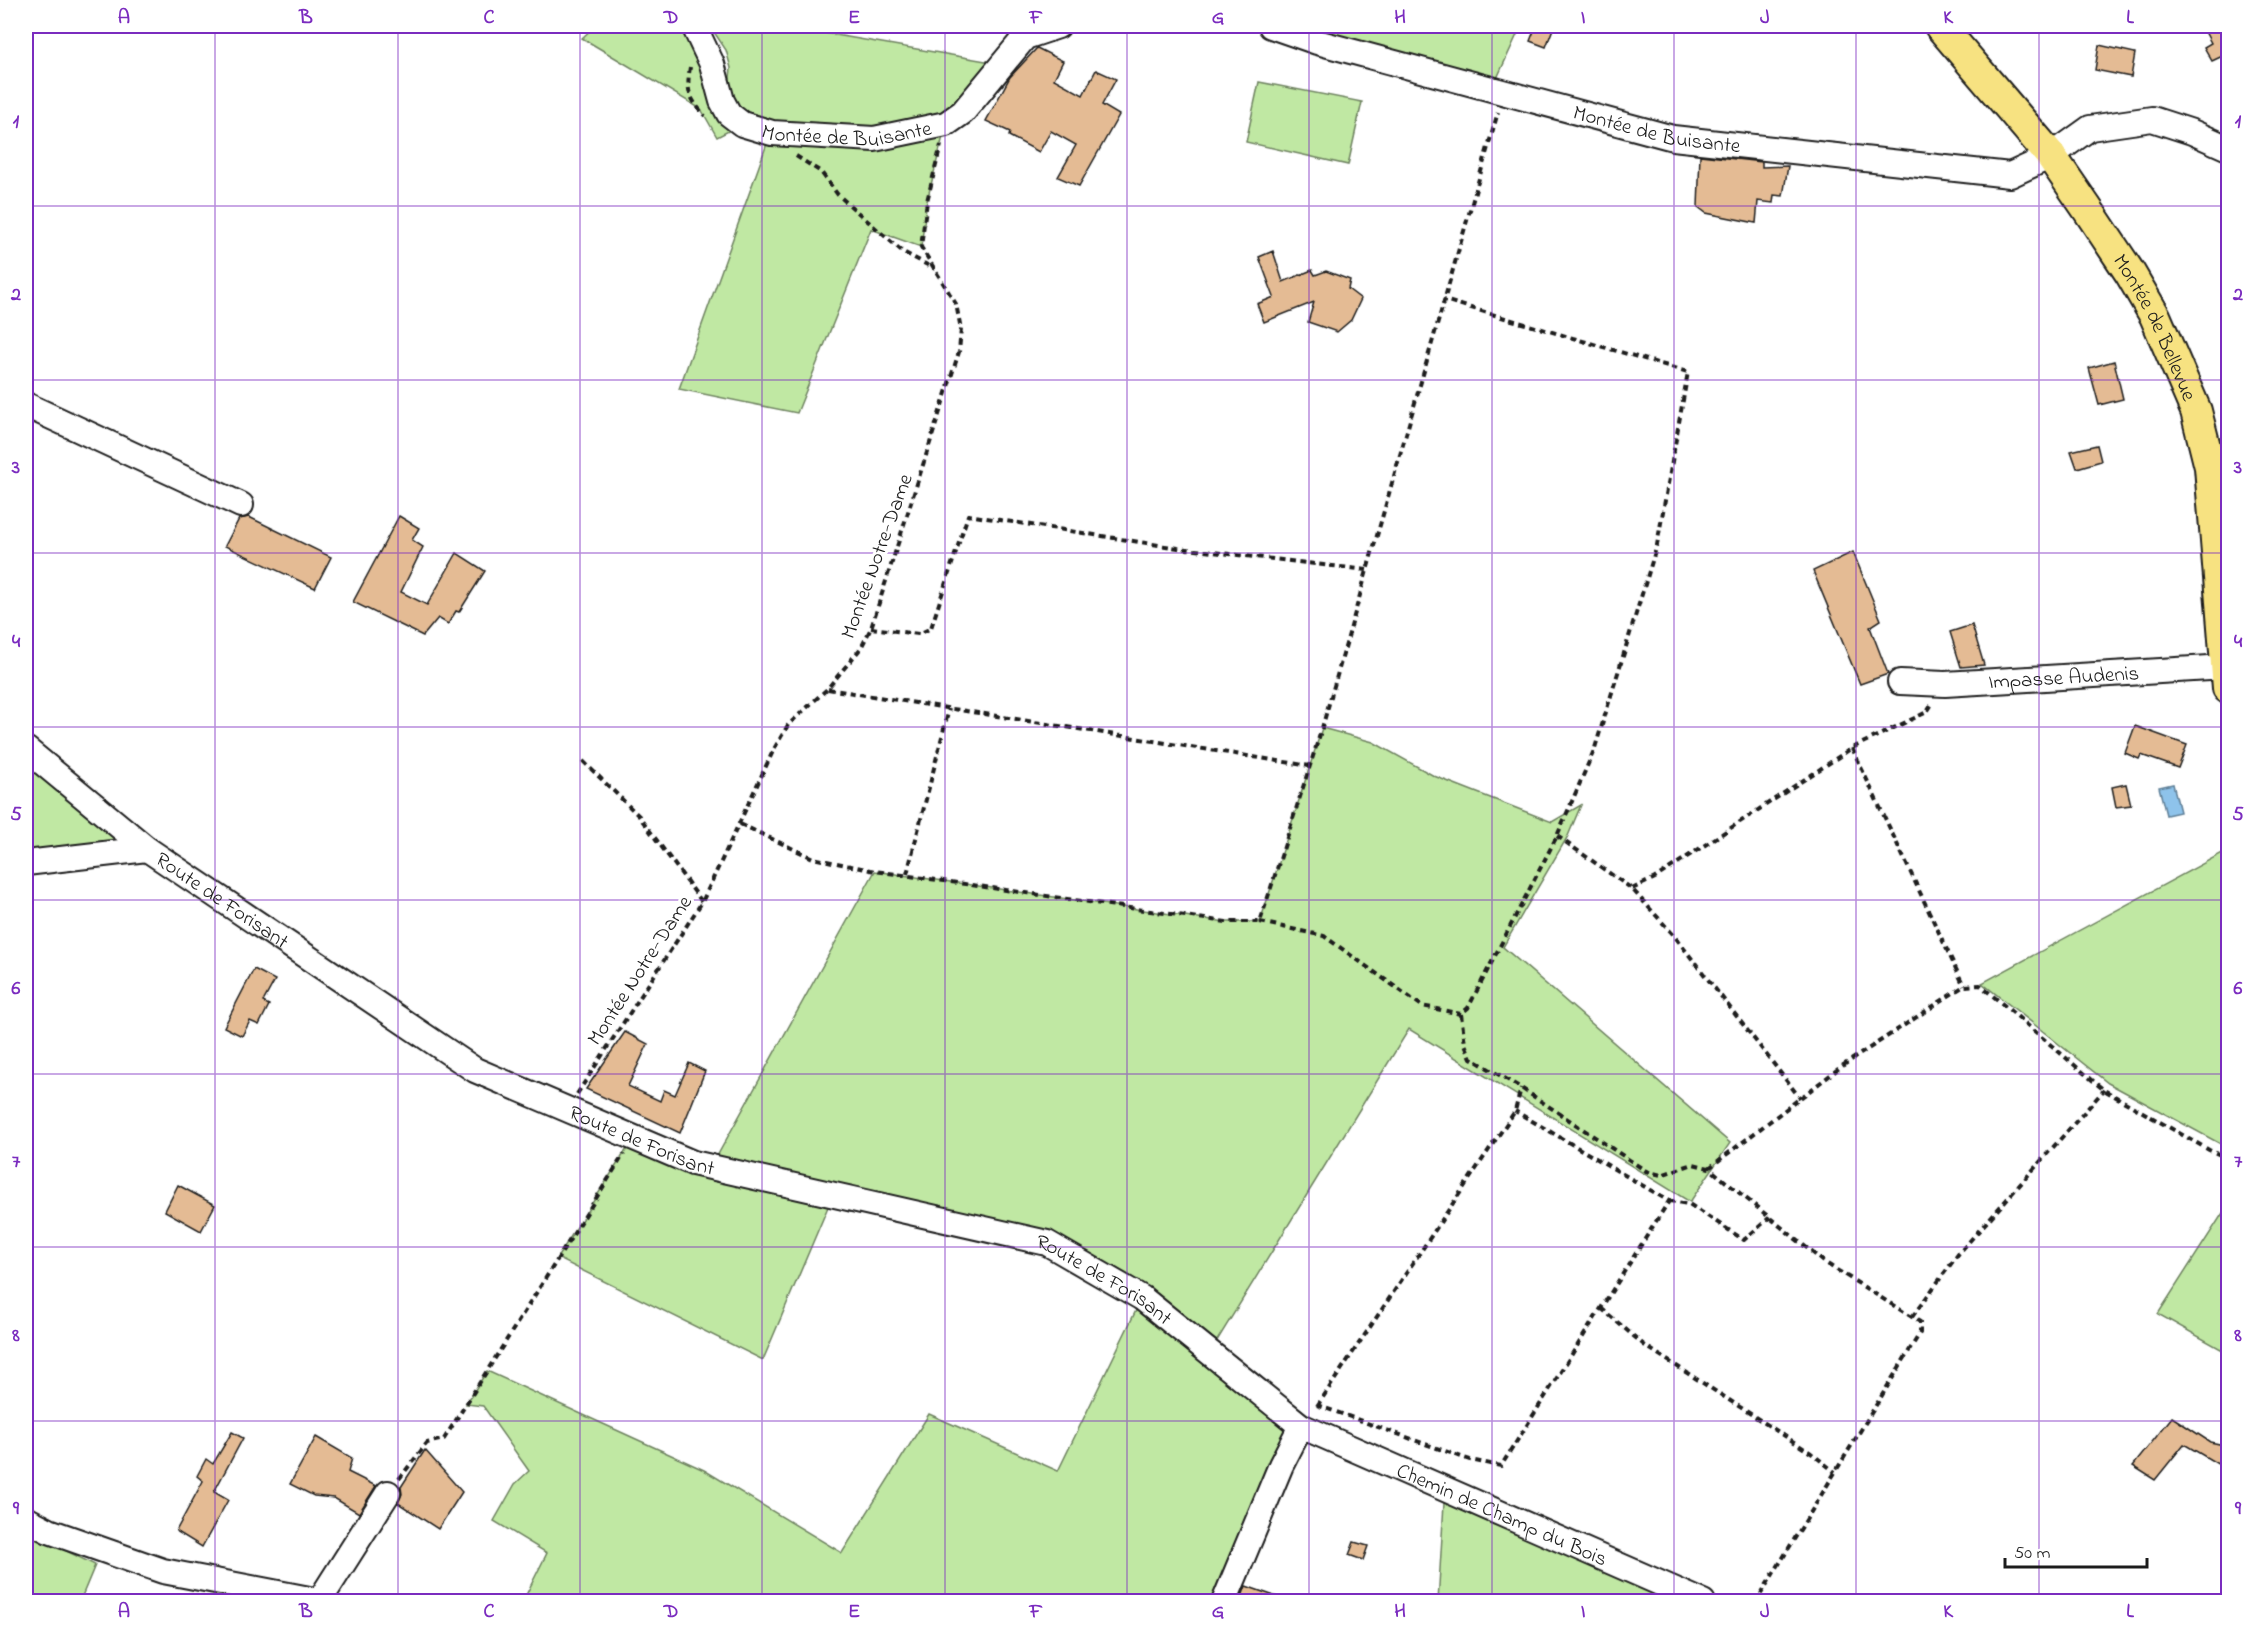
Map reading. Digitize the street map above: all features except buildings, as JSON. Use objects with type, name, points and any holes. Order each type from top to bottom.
[{"type":"main road","name":"Montée de Bellevue","points":[[1940,26],[2051,156],[2130,273],[2155,316],[2196,411],[2210,467],[2226,597],[2227,678]]},
{"type":"street","name":"Montée de Buisante","points":[[694,26],[712,64],[722,101],[729,114],[742,124],[772,133],[874,139],[946,124],[963,112],[1025,37],[1058,26]]},
{"type":"street","name":"Montée de Buisante","points":[[1271,26],[1317,42],[1673,138],[2010,175],[2051,156],[2091,128],[2152,119],[2192,132],[2229,148]]},
{"type":"street","points":[[26,405],[241,505]]},
{"type":"street","name":"Impasse Audenis","points":[[1900,682],[1946,684],[2227,678]]},
{"type":"street","name":"Route de Forisant","points":[[26,749],[147,849],[475,1070],[693,1163],[1047,1243],[1142,1298],[1301,1426]]},
{"type":"street","points":[[26,863],[147,849]]},
{"type":"street","points":[[1224,1602],[1281,1465],[1301,1426]]},
{"type":"street","name":"Chemin de Champ du Bois","points":[[1301,1426],[1703,1602]]},
{"type":"street","points":[[26,1520],[49,1531],[163,1571],[323,1601],[388,1493]]},
{"type":"path","points":[[690,63],[687,86],[690,98],[710,123]]},
{"type":"path","points":[[1260,922],[1310,766],[1504,92]]},
{"type":"path","name":"Montée Notre-Dame","points":[[567,1109],[702,902],[774,749],[789,725],[827,689],[861,648],[871,628],[959,352],[961,329],[956,304],[921,247],[927,201],[946,124]]},
{"type":"path","points":[[786,155],[795,155],[820,172],[838,195],[903,252],[936,270]]},
{"type":"path","points":[[1444,300],[1688,372],[1657,545],[1595,748],[1557,837],[1468,1008],[1461,1014]]},
{"type":"path","points":[[871,628],[919,634],[931,628],[968,514],[1178,548],[1367,570]]},
{"type":"path","points":[[1632,889],[1655,878],[1852,748],[1927,712],[1946,684]]},
{"type":"path","points":[[827,689],[1310,766]]},
{"type":"path","points":[[908,874],[949,709]]},
{"type":"path","points":[[1852,748],[1964,986]]},
{"type":"path","points":[[583,761],[639,816],[702,902]]},
{"type":"path","points":[[740,824],[813,858],[875,871],[1226,922],[1260,922],[1324,936],[1422,1006],[1461,1014]]},
{"type":"path","points":[[1557,837],[1632,889],[1672,933],[1800,1098]]},
{"type":"path","points":[[1709,1168],[1842,1066],[1964,986],[1980,985],[2104,1090],[2209,1150],[2229,1158]]},
{"type":"path","points":[[1461,1014],[1465,1044],[1471,1058],[1521,1088],[1646,1171],[1661,1175],[1693,1164],[1709,1168],[1824,1262],[1920,1322],[1920,1333],[1756,1602]]},
{"type":"path","points":[[1301,1426],[1515,1111],[1521,1088]]},
{"type":"path","points":[[1912,1317],[1959,1253],[2104,1090]]},
{"type":"path","points":[[1515,1111],[1669,1201],[1689,1204],[1744,1240],[1770,1217]]},
{"type":"path","points":[[388,1493],[427,1443],[444,1439],[634,1138]]},
{"type":"path","points":[[1317,1405],[1470,1460],[1501,1466],[1669,1201]]},
{"type":"path","points":[[1601,1308],[1644,1345],[1811,1453],[1835,1472]]},
{"type":"green space","points":[[595,26],[694,26],[742,124],[717,137],[701,109],[582,38]]},
{"type":"green space","points":[[710,26],[784,26],[1003,64],[946,124],[927,201],[921,247],[871,229],[797,413],[679,389],[769,138],[785,124],[744,115],[733,101],[729,87],[731,68],[726,50]]},
{"type":"green space","points":[[1271,26],[1521,26],[1492,89]]},
{"type":"green space","points":[[1259,82],[1362,102],[1348,165],[1246,142]]},
{"type":"green space","points":[[1322,728],[1373,742],[1434,776],[1552,822],[1581,805],[1568,836],[1503,947],[1730,1143],[1690,1202],[1409,1029],[1210,1352],[1301,1426],[1224,1601],[523,1601],[547,1553],[494,1521],[515,1484],[529,1471],[483,1406],[466,1404],[487,1371],[704,1470],[842,1553],[929,1414],[1058,1471],[1142,1298],[1047,1243],[833,1195],[763,1360],[557,1258],[634,1138],[711,1167],[875,871],[1226,922],[1260,922]]},
{"type":"green space","points":[[35,761],[118,840],[26,853],[26,780]]},
{"type":"green space","points":[[2226,851],[2228,857],[2228,1148],[2108,1083],[1982,983]]},
{"type":"green space","points":[[2228,1205],[2228,1353],[2158,1314]]},
{"type":"green space","points":[[1445,1487],[1685,1602],[1438,1602]]},
{"type":"green space","points":[[26,1531],[95,1565],[80,1601],[26,1601]]},
{"type":"water","points":[[2173,784],[2180,812],[2166,815],[2159,787]]}]
